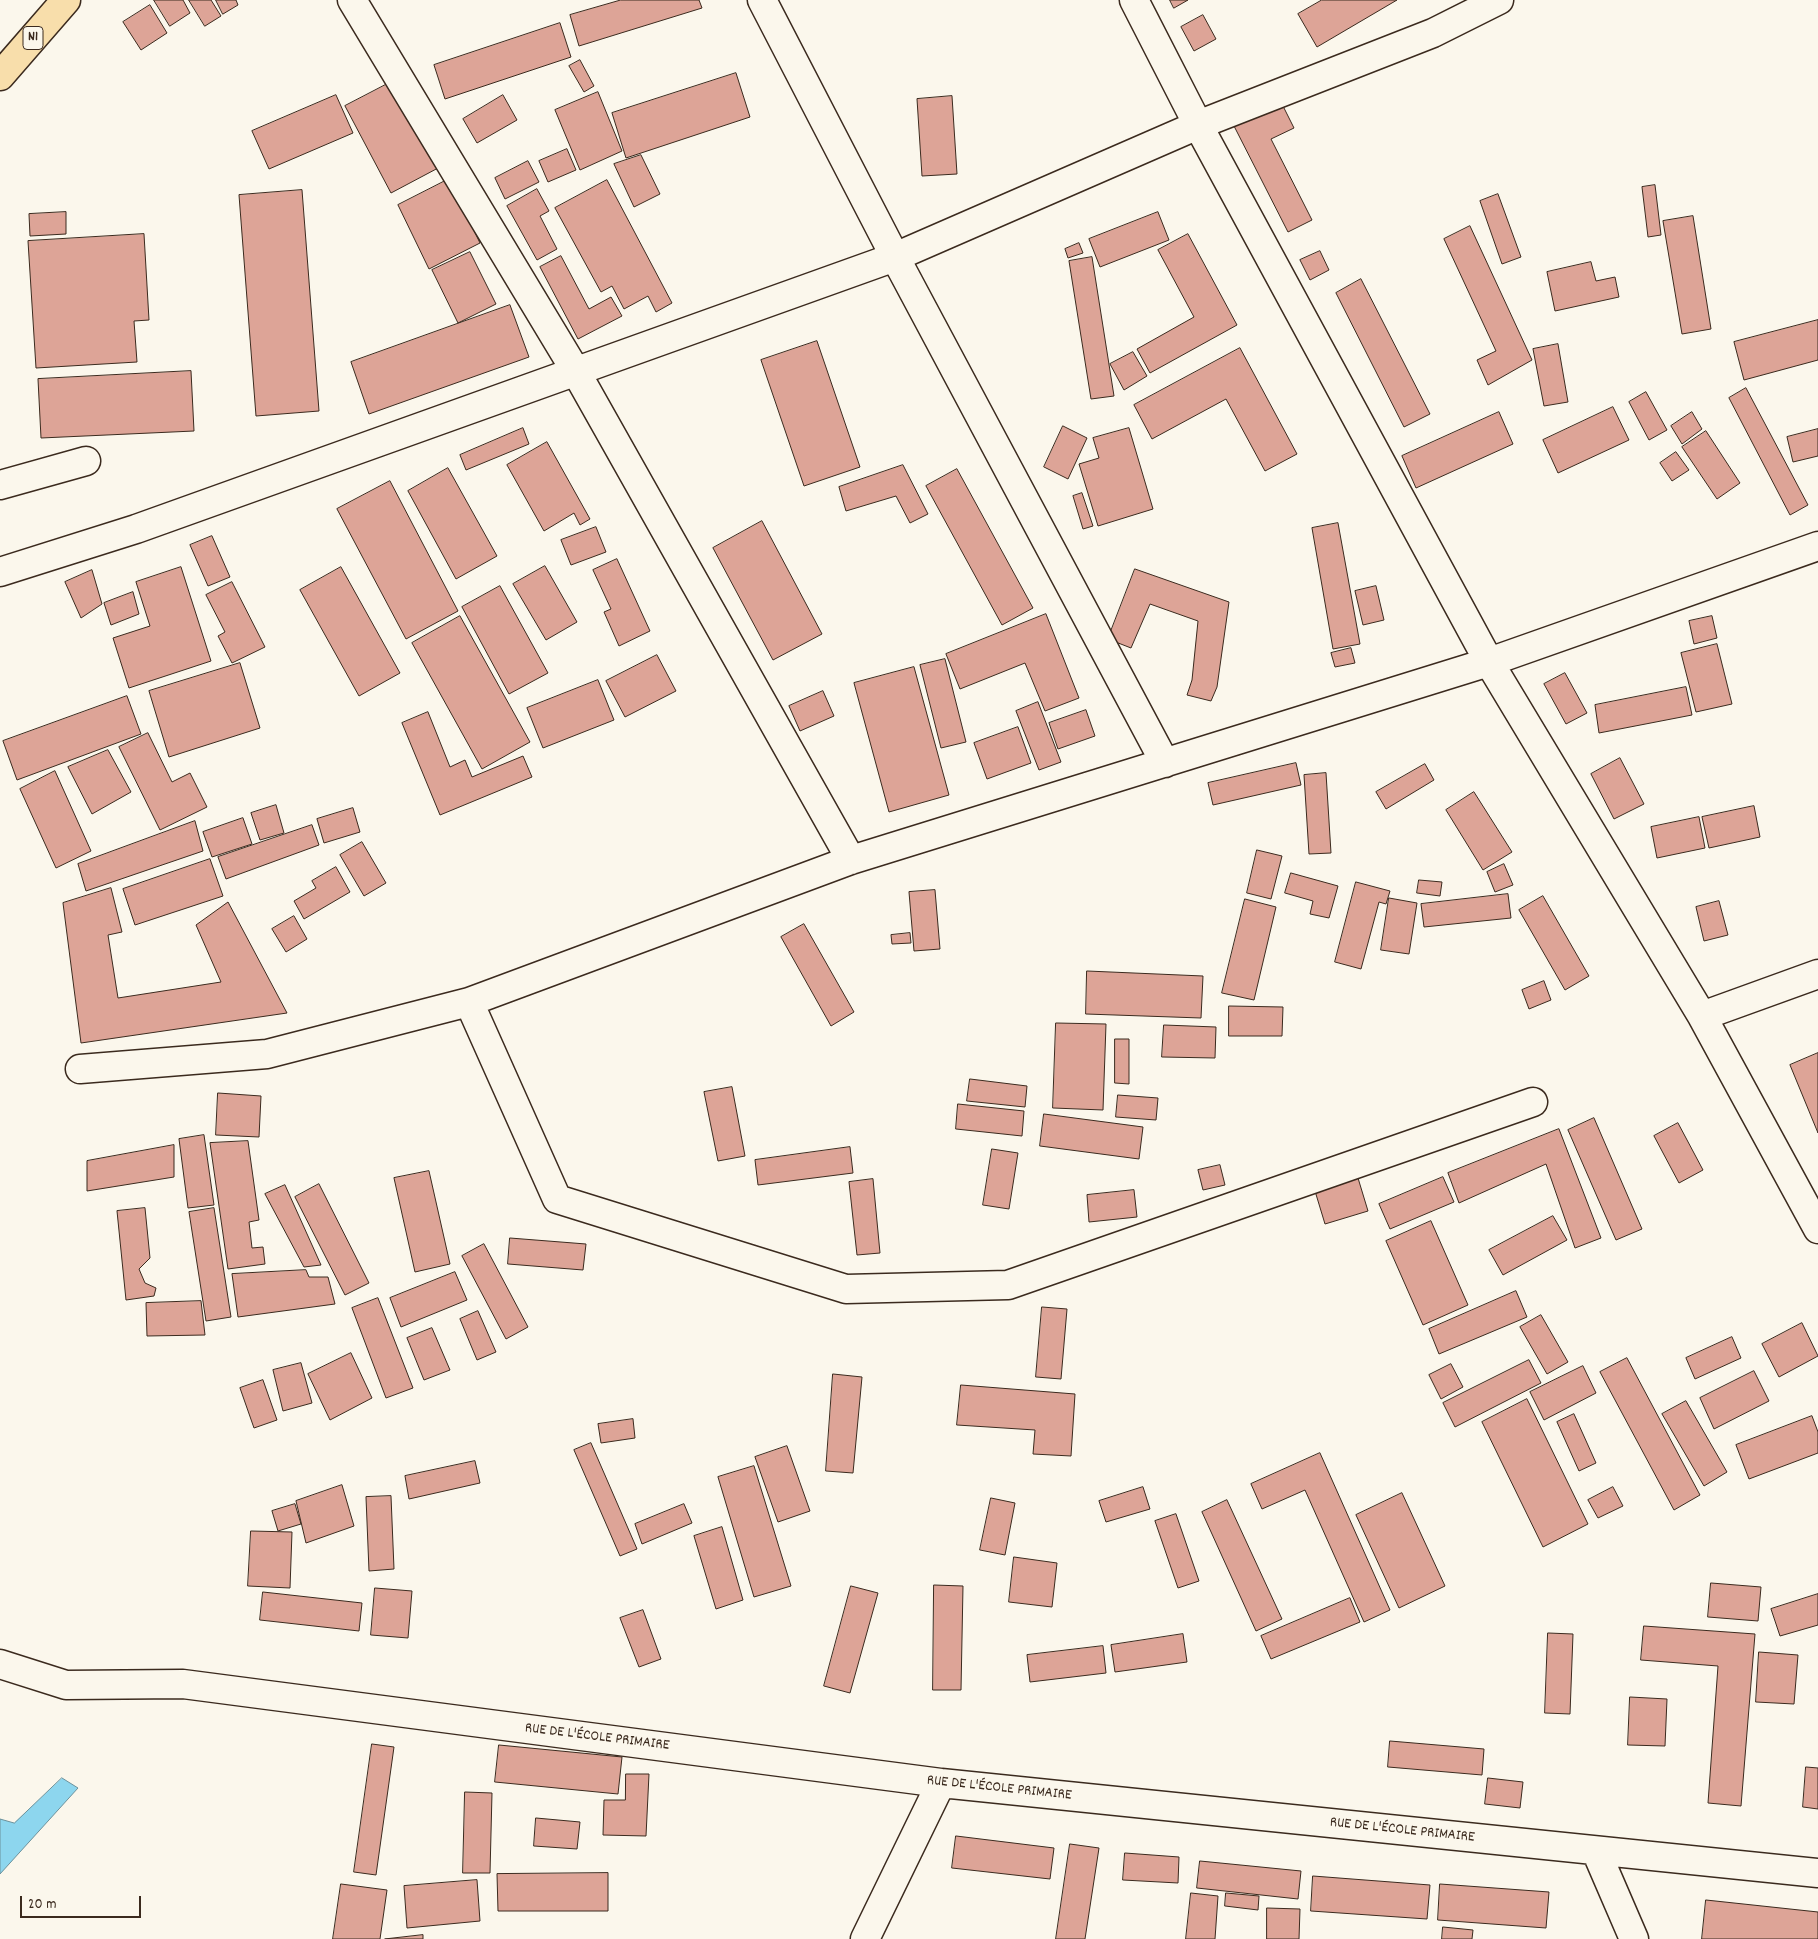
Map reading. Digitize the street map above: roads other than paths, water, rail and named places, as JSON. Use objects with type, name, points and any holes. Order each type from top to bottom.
[{"type":"highway","name":"N1","points":[[0,76],[66,0]]},
{"type":"street","points":[[352,0],[575,370],[851,860]]},
{"type":"street","points":[[762,0],[895,257],[1165,763]]},
{"type":"street","points":[[1134,0],[1198,125],[1489,662],[1702,1016],[1818,1229]]},
{"type":"street","points":[[0,572],[136,528],[895,257],[1198,125],[1433,33],[1499,0]]},
{"type":"street","points":[[0,485],[86,462]]},
{"type":"street","points":[[80,1069],[267,1054],[469,1002],[851,860],[1489,662],[1818,546]]},
{"type":"street","points":[[1702,1016],[1818,974]]},
{"type":"street","points":[[469,1002],[557,1199],[846,1288],[1008,1285],[1533,1102]]},
{"type":"street","name":"RUE DE L'ÉCOLE PRIMAIRE","points":[[0,1664],[66,1685],[183,1684],[941,1783],[1818,1873]]},
{"type":"street","points":[[865,1939],[941,1783]]},
{"type":"street","points":[[1596,1850],[1634,1939]]},
{"type":"water","points":[[62,1778],[78,1788],[0,1874],[0,1819],[14,1823]]}]
